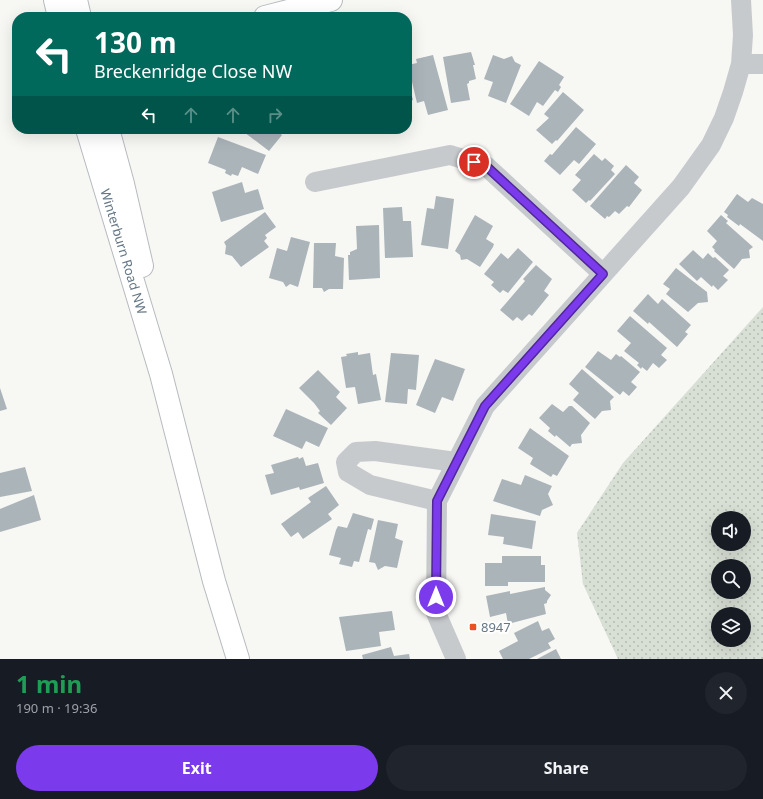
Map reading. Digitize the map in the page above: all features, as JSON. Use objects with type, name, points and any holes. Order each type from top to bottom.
[{"type":"main road","points":[[55,0],[58,12]]},
{"type":"main road","points":[[76,0],[79,12]]},
{"type":"main road","points":[[284,12],[331,0]]},
{"type":"main road","name":"Winterburn Road NW","points":[[89,134],[161,374],[214,581],[238,659]]},
{"type":"main road","name":"Winterburn Road NW","points":[[109,134],[138,249],[161,374]]},
{"type":"main road","name":"Winterburn Road NW","points":[[214,581],[224,659]]},
{"type":"street","points":[[456,659],[436,613],[437,501],[485,406],[681,188],[711,145],[733,92],[741,64],[743,34],[742,0]]},
{"type":"street","points":[[741,64],[763,64]]},
{"type":"street","points":[[315,182],[450,155],[486,166],[603,274]]},
{"type":"street","points":[[437,501],[370,485],[348,472],[346,462],[356,452],[375,451],[456,462]]},
{"type":"shaded area","points":[[763,307],[763,659],[618,659],[583,584],[577,533],[623,463]]},
{"type":"building","points":[[471,52],[475,65],[473,65],[476,79],[469,81],[467,84],[470,100],[451,103],[443,57]]},
{"type":"building","points":[[433,55],[448,110],[428,115],[424,101],[417,103],[412,82],[412,64],[417,63],[416,59]]},
{"type":"building","points":[[493,55],[504,59],[512,56],[515,62],[521,65],[506,103],[488,96],[493,82],[484,79]]},
{"type":"building","points":[[539,61],[564,77],[559,85],[561,87],[558,92],[555,90],[543,106],[537,102],[529,116],[510,104]]},
{"type":"building","points":[[563,92],[584,110],[557,141],[556,140],[552,144],[536,130],[549,118],[544,114]]},
{"type":"building","points":[[576,127],[596,144],[579,164],[574,160],[560,175],[544,161],[550,154],[552,155]]},
{"type":"building","points":[[247,134],[282,135],[269,151]]},
{"type":"building","points":[[218,137],[266,155],[258,174],[242,167],[238,176],[232,174],[231,176],[225,173],[226,170],[208,163]]},
{"type":"building","points":[[594,154],[602,161],[605,158],[614,166],[611,170],[615,174],[590,201],[589,200],[586,203],[572,190],[581,180],[575,175]]},
{"type":"building","points":[[626,165],[639,177],[634,183],[642,190],[629,207],[627,206],[619,214],[615,211],[605,219],[590,206]]},
{"type":"building","points":[[242,182],[245,193],[258,189],[264,209],[221,222],[212,192]]},
{"type":"building","points":[[737,194],[748,202],[752,198],[763,204],[763,241],[740,224],[739,226],[727,217],[728,215],[724,212]]},
{"type":"building","points":[[436,196],[454,199],[448,249],[421,245],[427,208],[434,209]]},
{"type":"building","points":[[402,207],[403,221],[411,221],[413,257],[385,258],[383,208]]},
{"type":"building","points":[[265,212],[276,227],[265,235],[267,238],[264,241],[269,247],[241,267],[232,256],[225,254],[226,246],[224,242]]},
{"type":"building","points":[[475,215],[493,226],[486,239],[494,244],[480,267],[467,259],[461,260],[460,255],[455,251]]},
{"type":"building","points":[[721,215],[728,221],[726,223],[753,247],[749,250],[750,258],[742,259],[734,269],[714,251],[715,250],[712,247],[717,241],[707,231]]},
{"type":"building","points":[[379,225],[380,278],[349,280],[348,255],[350,255],[350,252],[357,249],[356,226]]},
{"type":"building","points":[[291,237],[310,242],[298,287],[290,284],[286,287],[283,282],[269,278],[277,248],[287,251]]},
{"type":"building","points":[[314,243],[336,243],[335,256],[344,258],[343,289],[329,289],[324,292],[322,288],[313,288]]},
{"type":"building","points":[[518,248],[533,262],[508,293],[503,290],[500,293],[491,285],[494,282],[484,274],[501,253],[508,259]]},
{"type":"building","points":[[693,250],[703,259],[708,253],[713,258],[715,257],[729,270],[723,276],[728,280],[718,290],[713,285],[712,287],[701,277],[697,281],[679,264]]},
{"type":"building","points":[[536,265],[552,279],[544,291],[549,295],[532,316],[529,314],[522,321],[517,317],[513,321],[500,310],[525,281],[523,279]]},
{"type":"building","points":[[676,268],[707,292],[708,302],[698,303],[688,312],[666,294],[670,289],[663,284]]},
{"type":"building","points":[[648,294],[658,304],[662,299],[691,325],[685,332],[688,334],[677,347],[649,322],[648,324],[633,311]]},
{"type":"building","points":[[630,316],[667,348],[661,355],[667,360],[659,368],[653,363],[647,371],[642,367],[641,369],[637,365],[639,363],[624,351],[631,343],[617,331]]},
{"type":"building","points":[[598,351],[611,360],[616,354],[620,357],[621,356],[640,372],[631,382],[637,387],[629,396],[623,391],[620,395],[585,367]]},
{"type":"building","points":[[358,352],[358,355],[370,353],[373,375],[376,374],[381,400],[358,404],[355,387],[346,388],[341,357],[347,356],[346,354]]},
{"type":"building","points":[[391,353],[419,355],[416,390],[408,389],[407,404],[385,402]]},
{"type":"building","points":[[435,359],[465,369],[453,401],[442,397],[435,413],[416,405]]},
{"type":"building","points":[[582,369],[614,397],[610,401],[611,410],[602,411],[595,419],[573,400],[579,393],[569,384]]},
{"type":"building","points":[[318,370],[340,392],[336,397],[347,408],[331,425],[318,413],[320,411],[314,403],[299,388]]},
{"type":"building","points":[[0,388],[7,409],[0,411]]},
{"type":"building","points":[[552,404],[563,412],[569,406],[572,406],[590,423],[581,435],[582,443],[572,444],[570,447],[556,435],[555,437],[548,431],[550,428],[539,418]]},
{"type":"building","points":[[286,409],[328,428],[319,447],[306,441],[302,449],[273,436]]},
{"type":"building","points":[[530,428],[569,456],[557,476],[553,474],[551,477],[530,464],[533,458],[518,448]]},
{"type":"building","points":[[298,457],[299,459],[303,457],[306,466],[318,463],[324,483],[300,490],[299,487],[271,495],[265,475],[274,473],[271,465]]},
{"type":"building","points":[[25,467],[32,491],[0,497],[0,473]]},
{"type":"building","points":[[525,475],[552,486],[548,494],[553,505],[542,510],[540,516],[493,501],[502,479],[521,485]]},
{"type":"building","points":[[326,486],[339,505],[328,514],[332,519],[303,539],[298,532],[291,537],[281,524],[311,502],[308,498]]},
{"type":"building","points":[[34,495],[41,520],[0,532],[0,509]]},
{"type":"building","points":[[353,513],[374,519],[371,530],[368,529],[359,562],[354,561],[352,567],[339,564],[341,558],[329,555],[338,526],[347,528]]},
{"type":"building","points":[[491,514],[536,521],[532,549],[503,544],[504,537],[488,535]]},
{"type":"building","points":[[378,520],[398,524],[395,538],[403,541],[397,568],[385,566],[378,570],[375,563],[369,562]]},
{"type":"building","points":[[502,556],[541,556],[541,565],[545,565],[545,582],[508,582],[508,586],[485,586],[485,563],[502,563]]},
{"type":"building","points":[[545,587],[545,590],[551,595],[547,603],[544,604],[546,614],[508,624],[506,613],[490,617],[486,596],[510,591],[510,594]]},
{"type":"building","points":[[392,611],[395,630],[379,632],[381,646],[346,651],[339,617]]},
{"type":"building","points":[[538,621],[542,631],[549,628],[555,639],[548,643],[551,648],[529,659],[503,659],[499,651],[518,641],[514,633]]},
{"type":"building","points":[[391,647],[394,656],[409,654],[410,659],[363,659],[362,655]]},
{"type":"building","points":[[556,649],[561,659],[537,659]]},
{"type":"place","name":"8947","points":[[473,627]]},
{"type":"route","points":[[436,597],[437,501],[485,406],[603,274],[486,166],[474,162]]}]
